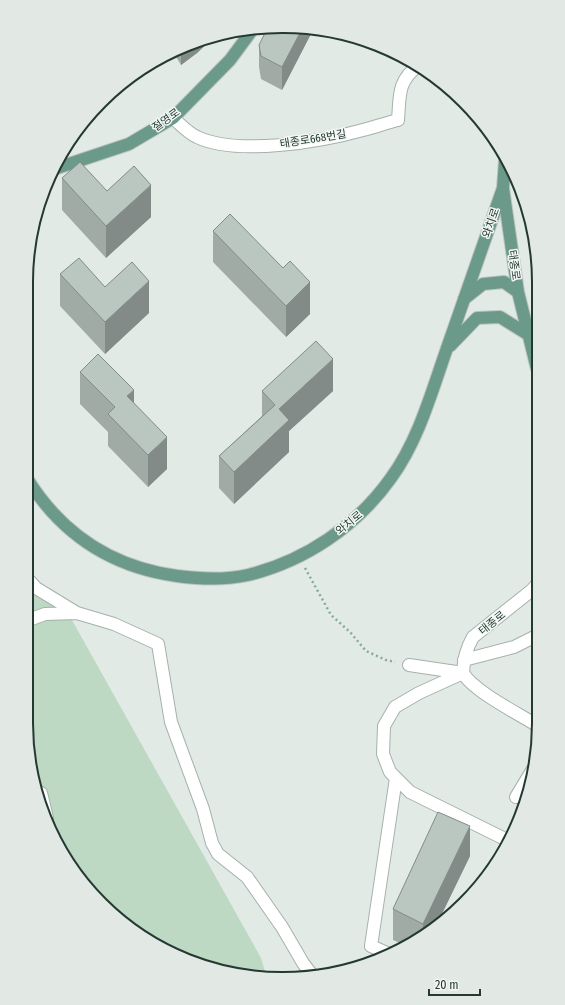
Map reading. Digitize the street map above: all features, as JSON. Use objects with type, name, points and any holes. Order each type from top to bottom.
[{"type":"main road","name":"절영로","points":[[62,166],[129,144],[173,118],[230,60],[248,35]]},
{"type":"main road","name":"태종로","points":[[504,169],[503,188],[518,292],[532,348]]},
{"type":"main road","name":"와치로","points":[[33,488],[54,514],[76,536],[126,563],[157,573],[184,577],[222,578],[247,575],[287,562],[320,544],[345,527],[369,506],[392,477],[414,437],[503,188]]},
{"type":"main road","points":[[464,299],[483,284],[504,282],[518,292]]},
{"type":"main road","points":[[447,348],[477,318],[500,317],[529,336]]},
{"type":"street","name":"태종로668번길","points":[[173,118],[196,137],[214,143],[238,147],[264,146],[320,140],[398,120],[400,88],[409,72],[413,70]]},
{"type":"street","points":[[33,585],[77,613],[114,624],[158,644],[171,722],[202,809],[212,843],[218,854],[247,877],[309,970]]},
{"type":"street","name":"태종로","points":[[463,673],[464,660],[468,646],[474,637],[532,590]]},
{"type":"street","points":[[33,618],[45,614],[77,613]]},
{"type":"street","points":[[464,660],[514,647],[532,638]]},
{"type":"street","points":[[409,666],[463,673]]},
{"type":"street","points":[[463,673],[466,679],[480,690],[532,722]]},
{"type":"street","points":[[463,673],[395,707],[384,726],[383,754],[390,772],[410,792],[503,838]]},
{"type":"street","points":[[382,951],[372,946],[396,778]]},
{"type":"street","points":[[516,797],[524,784]]},
{"type":"path","points":[[299,556],[331,615],[350,632],[366,651],[386,660],[409,666]]},
{"type":"green space","points":[[33,585],[63,604],[261,958],[265,971],[250,970],[202,959],[158,939],[118,910],[106,899],[75,861],[66,847],[46,803],[35,755],[33,722]]},
{"type":"building","points":[[264,34],[299,34],[282,67],[261,56],[259,45]]},
{"type":"building","points":[[80,162],[107,191],[134,166],[151,185],[106,226],[62,178]]},
{"type":"building","points":[[230,214],[283,268],[290,261],[310,282],[286,306],[213,231]]},
{"type":"building","points":[[79,258],[105,287],[132,262],[149,281],[105,322],[60,274]]},
{"type":"building","points":[[316,341],[333,359],[279,409],[289,420],[234,472],[219,456],[275,405],[262,391]]},
{"type":"building","points":[[98,354],[134,390],[127,396],[167,437],[148,455],[108,414],[115,407],[80,372]]},
{"type":"building","points":[[438,812],[470,826],[423,924],[393,909]]}]
